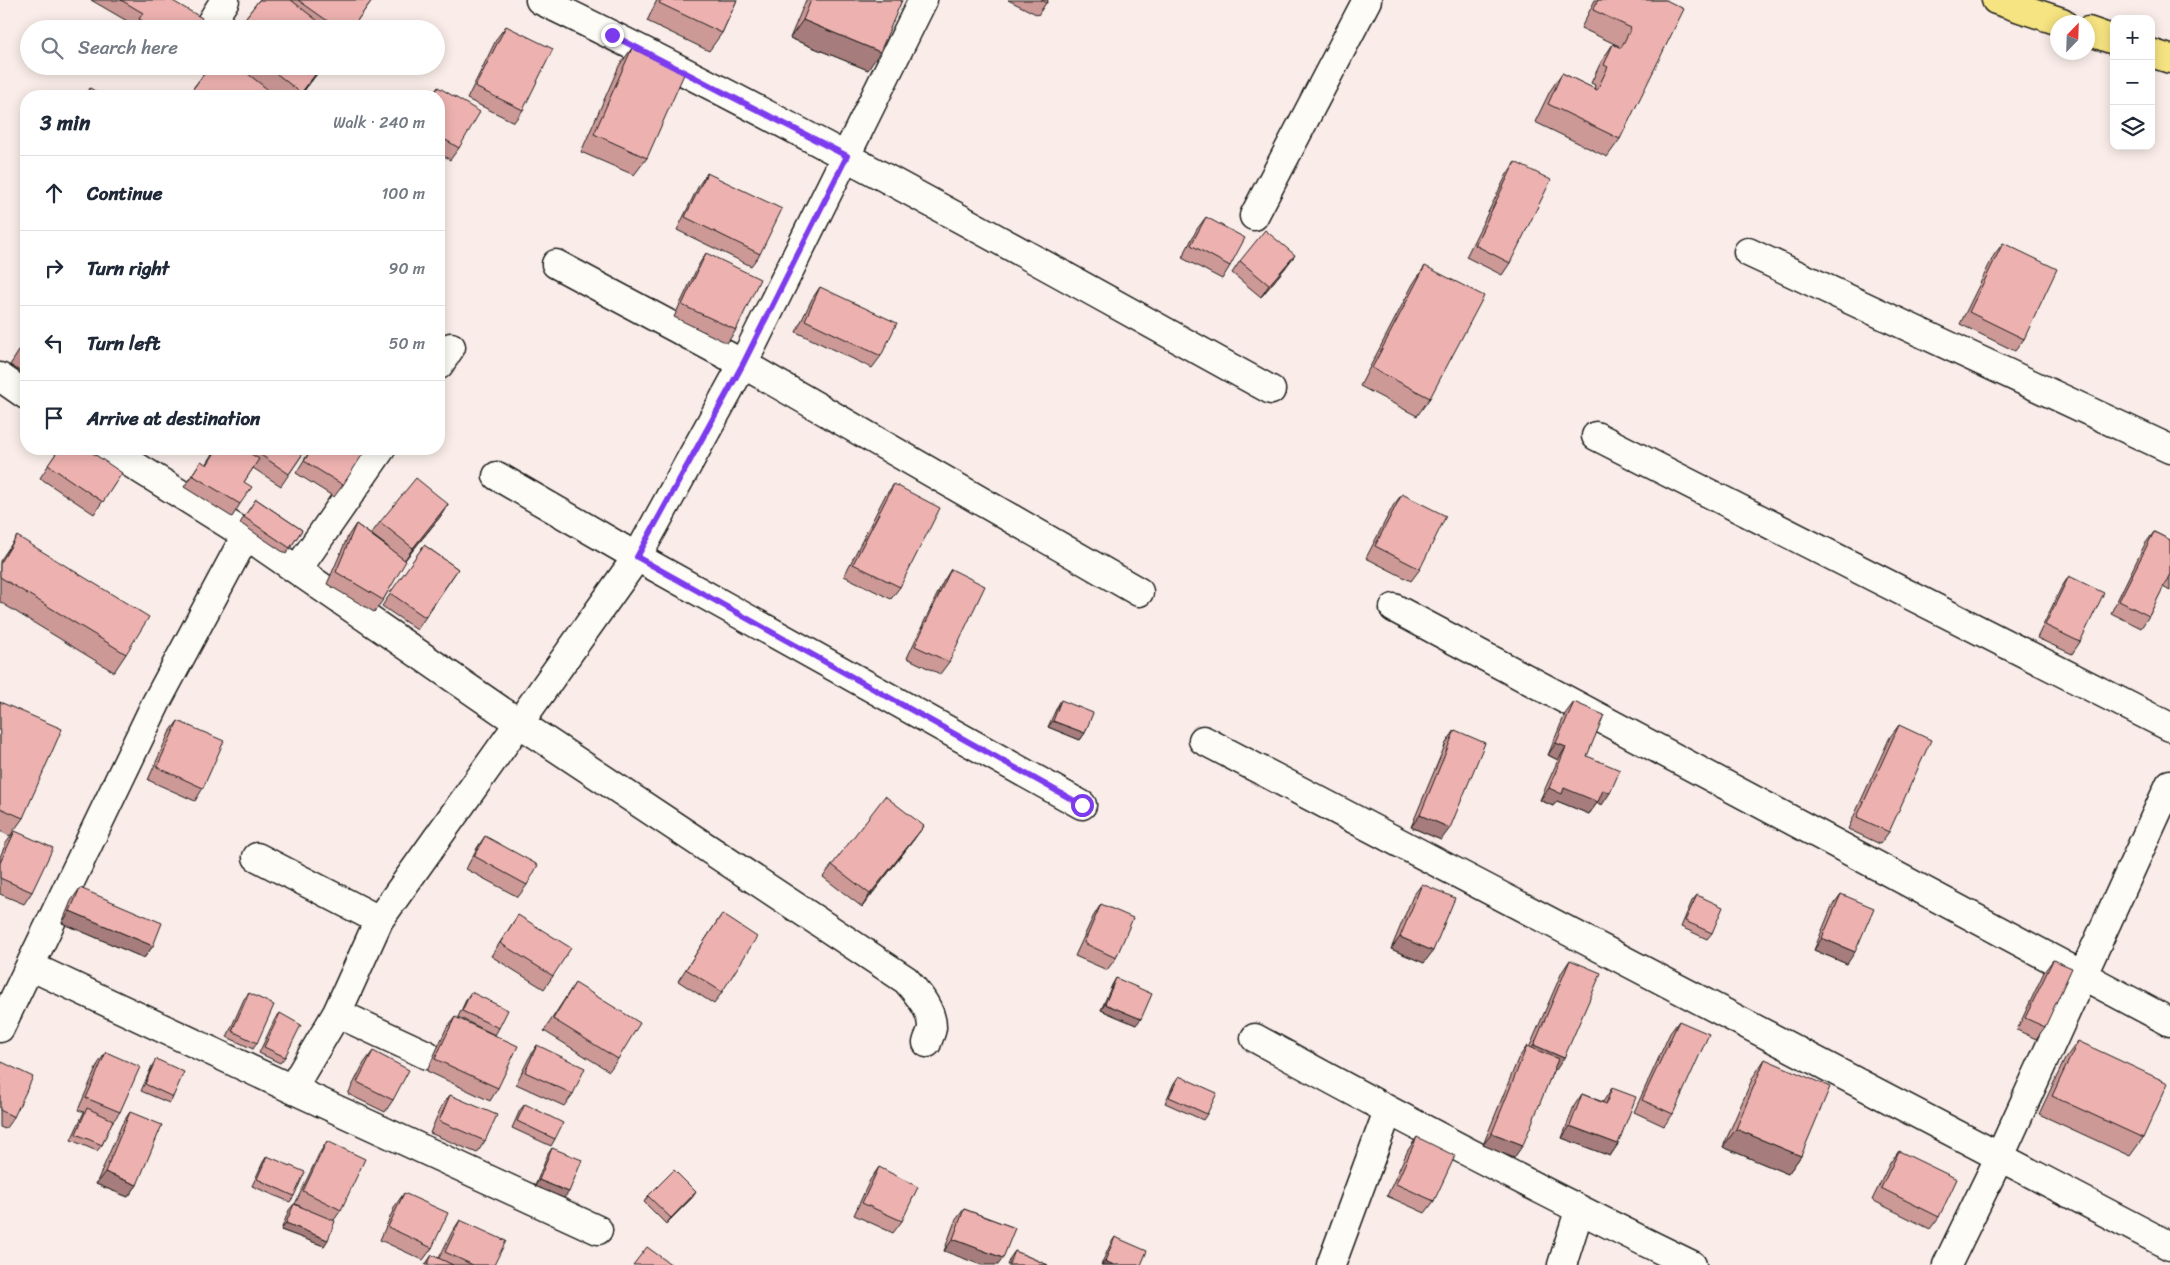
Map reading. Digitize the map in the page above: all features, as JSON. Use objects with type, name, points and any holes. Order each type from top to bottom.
[{"type":"main road","points":[[1996,0],[2050,18]]},
{"type":"main road","points":[[2095,33],[2110,39]]},
{"type":"main road","points":[[2155,53],[2170,59]]},
{"type":"street","points":[[213,20],[225,0]]},
{"type":"street","points":[[540,0],[847,156],[1271,390]]},
{"type":"street","points":[[292,1089],[337,1013],[379,920],[637,557],[743,364],[923,0]]},
{"type":"street","points":[[1254,216],[1367,0]]},
{"type":"street","points":[[1748,252],[2170,449]]},
{"type":"street","points":[[556,264],[743,364],[1139,592]]},
{"type":"street","points":[[0,377],[20,391]]},
{"type":"street","points":[[1596,436],[2170,726]]},
{"type":"street","points":[[118,455],[246,535],[519,723],[906,980],[920,997],[928,1014],[932,1028],[926,1043]]},
{"type":"street","points":[[297,570],[377,455]]},
{"type":"street","points":[[497,476],[637,557],[1082,805]]},
{"type":"street","points":[[0,1028],[156,703],[246,535]]},
{"type":"street","points":[[1394,608],[2170,1022]]},
{"type":"street","points":[[1203,740],[2170,1246]]},
{"type":"street","points":[[1947,1265],[2000,1156],[2170,784]]},
{"type":"street","points":[[257,857],[379,920]]},
{"type":"street","points":[[30,966],[598,1230]]},
{"type":"street","points":[[337,1013],[427,1055]]},
{"type":"street","points":[[1255,1038],[1388,1111],[1579,1210],[1692,1265]]},
{"type":"street","points":[[1331,1265],[1388,1111]]},
{"type":"street","points":[[1562,1265],[1579,1210]]},
{"type":"building","points":[[121,0],[171,0],[202,18],[201,20],[141,20],[139,19],[143,13]]},
{"type":"building","points":[[259,0],[291,0],[317,20],[244,20]]},
{"type":"building","points":[[298,0],[372,0],[358,20],[326,20]]},
{"type":"building","points":[[661,0],[737,0],[722,33],[659,3]]},
{"type":"building","points":[[811,0],[902,0],[880,52],[803,20]]},
{"type":"building","points":[[1598,0],[1666,0],[1684,9],[1620,139],[1548,104],[1562,73],[1597,90],[1608,67],[1604,65],[1613,44],[1621,48],[1631,28],[1593,10]]},
{"type":"building","points":[[506,26],[553,49],[523,110],[475,87]]},
{"type":"building","points":[[632,48],[685,72],[647,158],[594,134]]},
{"type":"building","points":[[203,75],[249,75],[268,90],[192,90]]},
{"type":"building","points":[[278,75],[315,75],[303,90],[297,90]]},
{"type":"building","points":[[445,91],[480,112],[459,148],[445,140]]},
{"type":"building","points":[[1515,162],[1551,180],[1510,263],[1475,245]]},
{"type":"building","points":[[707,173],[782,209],[760,254],[685,217]]},
{"type":"building","points":[[1206,217],[1245,238],[1230,266],[1191,245]]},
{"type":"building","points":[[1265,230],[1295,255],[1269,285],[1240,261]]},
{"type":"building","points":[[2003,243],[2057,269],[2024,339],[1969,312]]},
{"type":"building","points":[[706,253],[760,279],[736,330],[682,305]]},
{"type":"building","points":[[1425,266],[1484,296],[1430,398],[1372,368]]},
{"type":"building","points":[[820,287],[897,323],[881,356],[805,320]]},
{"type":"building","points":[[55,455],[96,455],[122,473],[103,502],[48,465]]},
{"type":"building","points":[[213,455],[253,455],[259,459],[244,482],[252,487],[240,504],[192,475],[201,461],[207,465]]},
{"type":"building","points":[[261,455],[302,455],[289,474]]},
{"type":"building","points":[[308,455],[362,455],[343,485],[304,461]]},
{"type":"building","points":[[416,478],[448,504],[413,548],[380,522]]},
{"type":"building","points":[[894,484],[940,508],[900,587],[853,564]]},
{"type":"building","points":[[1402,494],[1446,516],[1420,569],[1375,546]]},
{"type":"building","points":[[256,499],[302,530],[290,548],[244,517]]},
{"type":"building","points":[[356,524],[406,561],[383,600],[336,572]]},
{"type":"building","points":[[2154,532],[2170,540],[2170,574],[2149,616],[2119,601]]},
{"type":"building","points":[[17,536],[149,617],[126,654],[0,577],[0,564]]},
{"type":"building","points":[[424,545],[458,569],[425,617],[390,593]]},
{"type":"building","points":[[951,569],[985,586],[949,662],[915,646]]},
{"type":"building","points":[[2069,576],[2104,593],[2080,642],[2045,625]]},
{"type":"building","points":[[1061,700],[1093,713],[1085,733],[1053,721]]},
{"type":"building","points":[[0,702],[62,729],[23,818],[0,808]]},
{"type":"building","points":[[1574,702],[1604,715],[1587,756],[1620,770],[1610,793],[1603,790],[1598,802],[1564,788],[1562,794],[1549,788],[1566,747],[1556,743]]},
{"type":"building","points":[[178,721],[224,741],[203,788],[157,767]]},
{"type":"building","points":[[1899,725],[1931,740],[1889,832],[1857,817]]},
{"type":"building","points":[[1455,730],[1485,743],[1450,828],[1420,815]]},
{"type":"building","points":[[885,796],[924,826],[870,894],[832,865]]},
{"type":"building","points":[[15,831],[53,848],[32,892],[0,878],[0,863]]},
{"type":"building","points":[[485,836],[538,865],[527,885],[474,856]]},
{"type":"building","points":[[1422,884],[1455,898],[1433,951],[1400,937]]},
{"type":"building","points":[[80,888],[162,923],[153,946],[70,911]]},
{"type":"building","points":[[1841,894],[1874,908],[1855,952],[1822,938]]},
{"type":"building","points":[[1697,895],[1723,907],[1712,933],[1685,921]]},
{"type":"building","points":[[1101,904],[1133,918],[1116,958],[1084,943]]},
{"type":"building","points":[[722,914],[757,937],[722,992],[686,969]]},
{"type":"building","points":[[518,915],[571,948],[553,976],[500,943]]},
{"type":"building","points":[[1570,960],[1601,973],[1564,1058],[1534,1045]]},
{"type":"building","points":[[2053,960],[2072,968],[2045,1027],[2025,1018]]},
{"type":"building","points":[[1116,978],[1152,994],[1141,1019],[1105,1004]]},
{"type":"building","points":[[575,983],[640,1023],[618,1059],[553,1019]]},
{"type":"building","points":[[471,992],[508,1010],[499,1028],[462,1011]]},
{"type":"building","points":[[249,993],[274,1005],[257,1043],[232,1031]]},
{"type":"building","points":[[280,1013],[301,1025],[285,1057],[264,1047]]},
{"type":"building","points":[[455,1017],[518,1046],[498,1088],[435,1059]]},
{"type":"building","points":[[1679,1021],[1709,1034],[1673,1114],[1642,1100]]},
{"type":"building","points":[[2078,1041],[2168,1083],[2143,1138],[2052,1096]]},
{"type":"building","points":[[537,1045],[585,1068],[573,1094],[525,1072]]},
{"type":"building","points":[[1527,1046],[1558,1059],[1523,1145],[1492,1133]]},
{"type":"building","points":[[373,1051],[409,1070],[393,1100],[357,1082]]},
{"type":"building","points":[[106,1052],[140,1067],[120,1112],[86,1098]]},
{"type":"building","points":[[156,1059],[184,1072],[173,1097],[145,1084]]},
{"type":"building","points":[[1765,1059],[1830,1087],[1801,1156],[1736,1129]]},
{"type":"building","points":[[2,1062],[33,1077],[14,1117],[0,1110],[0,1066]]},
{"type":"building","points":[[1179,1076],[1217,1093],[1207,1114],[1169,1097]]},
{"type":"building","points":[[1612,1088],[1636,1097],[1618,1144],[1570,1126],[1582,1094],[1606,1104]]},
{"type":"building","points":[[450,1095],[497,1115],[485,1141],[439,1121]]},
{"type":"building","points":[[525,1104],[563,1123],[555,1139],[517,1121]]},
{"type":"building","points":[[87,1108],[113,1120],[102,1145],[76,1134]]},
{"type":"building","points":[[130,1112],[162,1125],[137,1185],[105,1172]]},
{"type":"building","points":[[1417,1137],[1455,1156],[1434,1201],[1396,1184]]},
{"type":"building","points":[[327,1141],[365,1159],[341,1210],[303,1191]]},
{"type":"building","points":[[552,1148],[582,1160],[569,1192],[539,1180]]},
{"type":"building","points":[[1899,1151],[1957,1179],[1939,1217],[1881,1188]]},
{"type":"building","points":[[267,1156],[305,1172],[294,1196],[257,1179]]},
{"type":"building","points":[[879,1167],[918,1187],[902,1221],[862,1203]]},
{"type":"building","points":[[674,1170],[696,1192],[671,1218],[648,1196]]},
{"type":"building","points":[[404,1193],[448,1213],[432,1248],[388,1227]]},
{"type":"building","points":[[294,1204],[335,1221],[328,1240],[286,1223]]},
{"type":"building","points":[[964,1209],[1015,1228],[1003,1258],[953,1239]]},
{"type":"building","points":[[460,1220],[506,1241],[494,1265],[473,1265],[445,1252]]},
{"type":"building","points":[[1115,1237],[1147,1251],[1141,1265],[1114,1265],[1105,1261]]},
{"type":"building","points":[[647,1247],[672,1265],[633,1265]]},
{"type":"building","points":[[1015,1251],[1048,1265],[1009,1265]]},
{"type":"building","points":[[432,1255],[453,1265],[427,1265]]},
{"type":"route","points":[[612,35],[847,156],[743,364],[637,557],[1082,805]]}]
